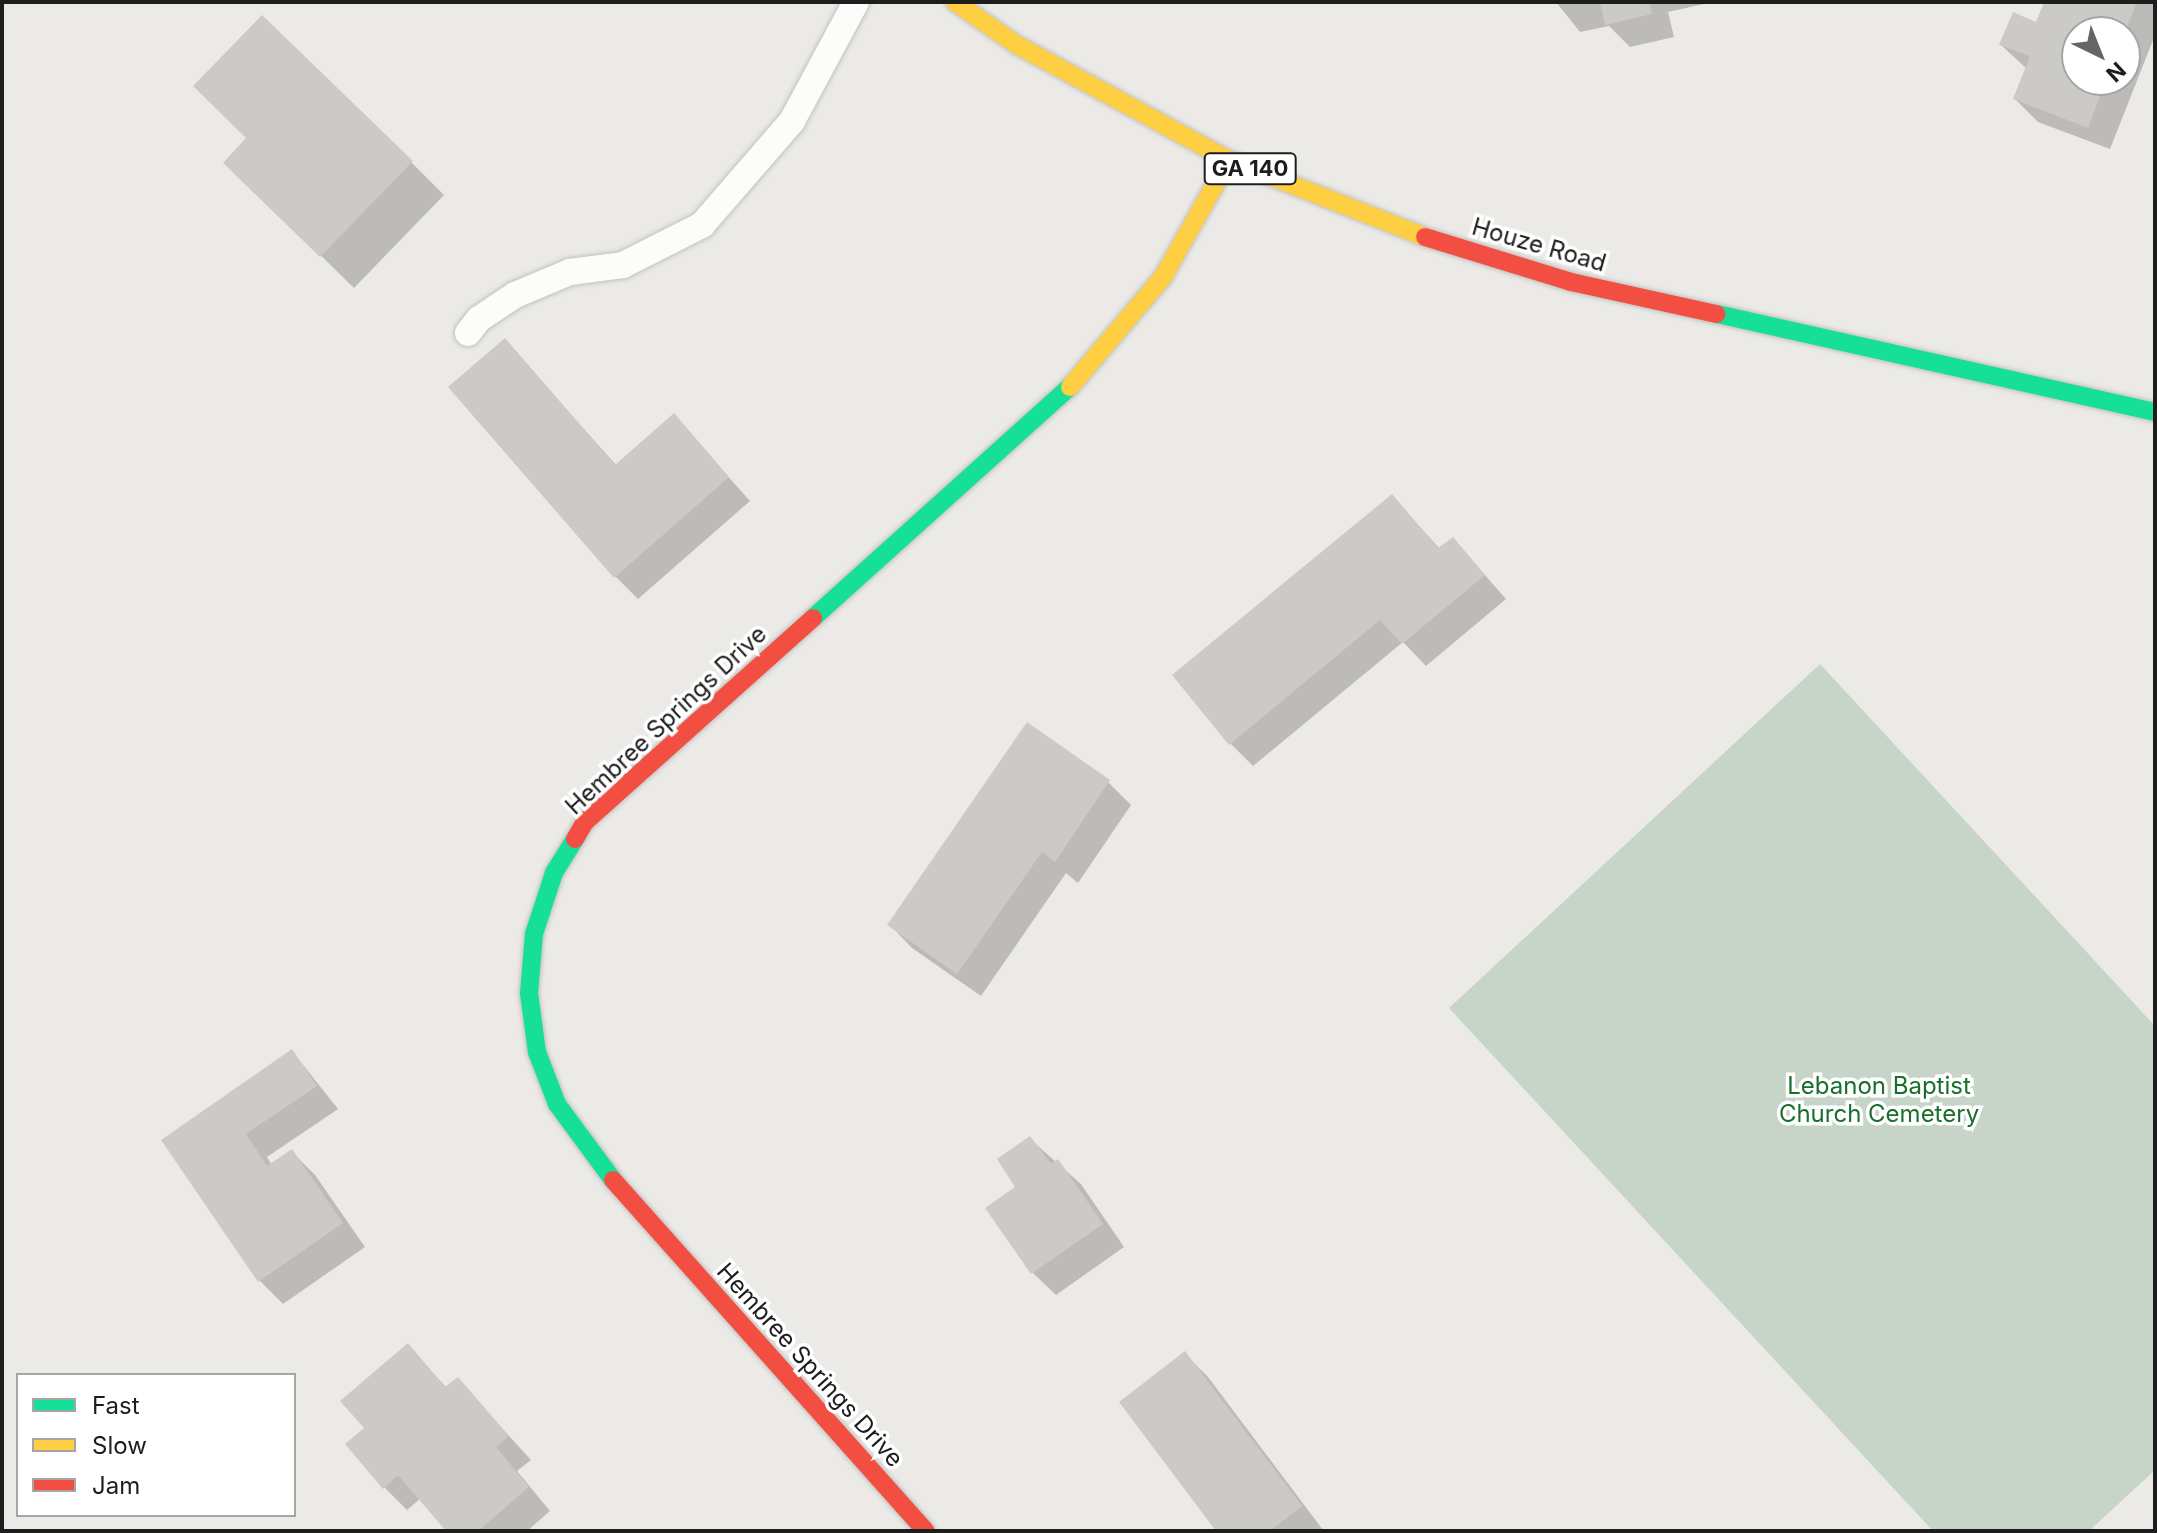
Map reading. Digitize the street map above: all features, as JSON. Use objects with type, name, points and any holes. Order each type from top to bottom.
[{"type":"street","name":"Houze Road","points":[[955,2],[1017,45],[1229,160],[1397,228],[1571,282],[2155,412]]},
{"type":"street","name":"Hembree Springs Drive","points":[[926,1531],[588,1153],[557,1104],[537,1052],[529,993],[534,934],[554,873],[585,822],[1078,380],[1163,277],[1229,160]]},
{"type":"lane","points":[[468,333],[479,319],[515,295],[570,272],[623,265],[702,225],[792,121],[856,2]]},
{"type":"green space","name":"Lebanon Baptist Church Cemetery","points":[[1820,664],[2155,1026],[2155,1470],[2089,1531],[1933,1531],[1449,1008]]},
{"type":"building","points":[[1600,2],[1649,2],[1652,14],[1605,25]]},
{"type":"building","points":[[2044,2],[2137,2],[2131,16],[2061,16],[2061,96],[2100,96],[2088,128],[2013,99],[2030,56],[1999,45],[2013,12],[2036,22]]},
{"type":"building","points":[[262,15],[413,161],[320,257],[223,163],[246,138],[193,86]]},
{"type":"building","points":[[505,338],[615,465],[674,413],[729,477],[614,578],[448,387]]},
{"type":"building","points":[[1392,494],[1438,548],[1453,537],[1485,575],[1402,644],[1380,620],[1229,745],[1172,675]]},
{"type":"building","points":[[1027,722],[1110,780],[1055,862],[1042,852],[957,974],[887,925]]},
{"type":"building","points":[[292,1049],[317,1086],[246,1134],[267,1166],[292,1149],[343,1223],[258,1282],[161,1140]]},
{"type":"building","points":[[1030,1136],[1051,1164],[1058,1159],[1103,1224],[1031,1274],[985,1208],[1015,1187],[997,1159]]},
{"type":"building","points":[[408,1343],[445,1387],[458,1377],[509,1436],[496,1447],[529,1487],[478,1531],[446,1531],[398,1475],[383,1489],[345,1444],[364,1428],[340,1401]]},
{"type":"building","points":[[1185,1351],[1302,1506],[1270,1531],[1216,1531],[1119,1402]]},
{"type":"traffic: fast","points":[[1717,314],[2155,412]]},
{"type":"traffic: fast","points":[[813,618],[1070,387]]},
{"type":"traffic: fast","points":[[575,839],[554,873],[534,934],[529,993],[537,1052],[557,1104],[613,1180]]},
{"type":"traffic: slow","points":[[955,2],[1017,45],[1229,160],[1425,237]]},
{"type":"traffic: slow","points":[[1070,387],[1163,277],[1229,160]]},
{"type":"traffic: jam","points":[[1425,237],[1571,282],[1717,314]]},
{"type":"traffic: jam","points":[[575,839],[585,822],[813,618]]},
{"type":"traffic: jam","points":[[613,1180],[926,1531]]}]
